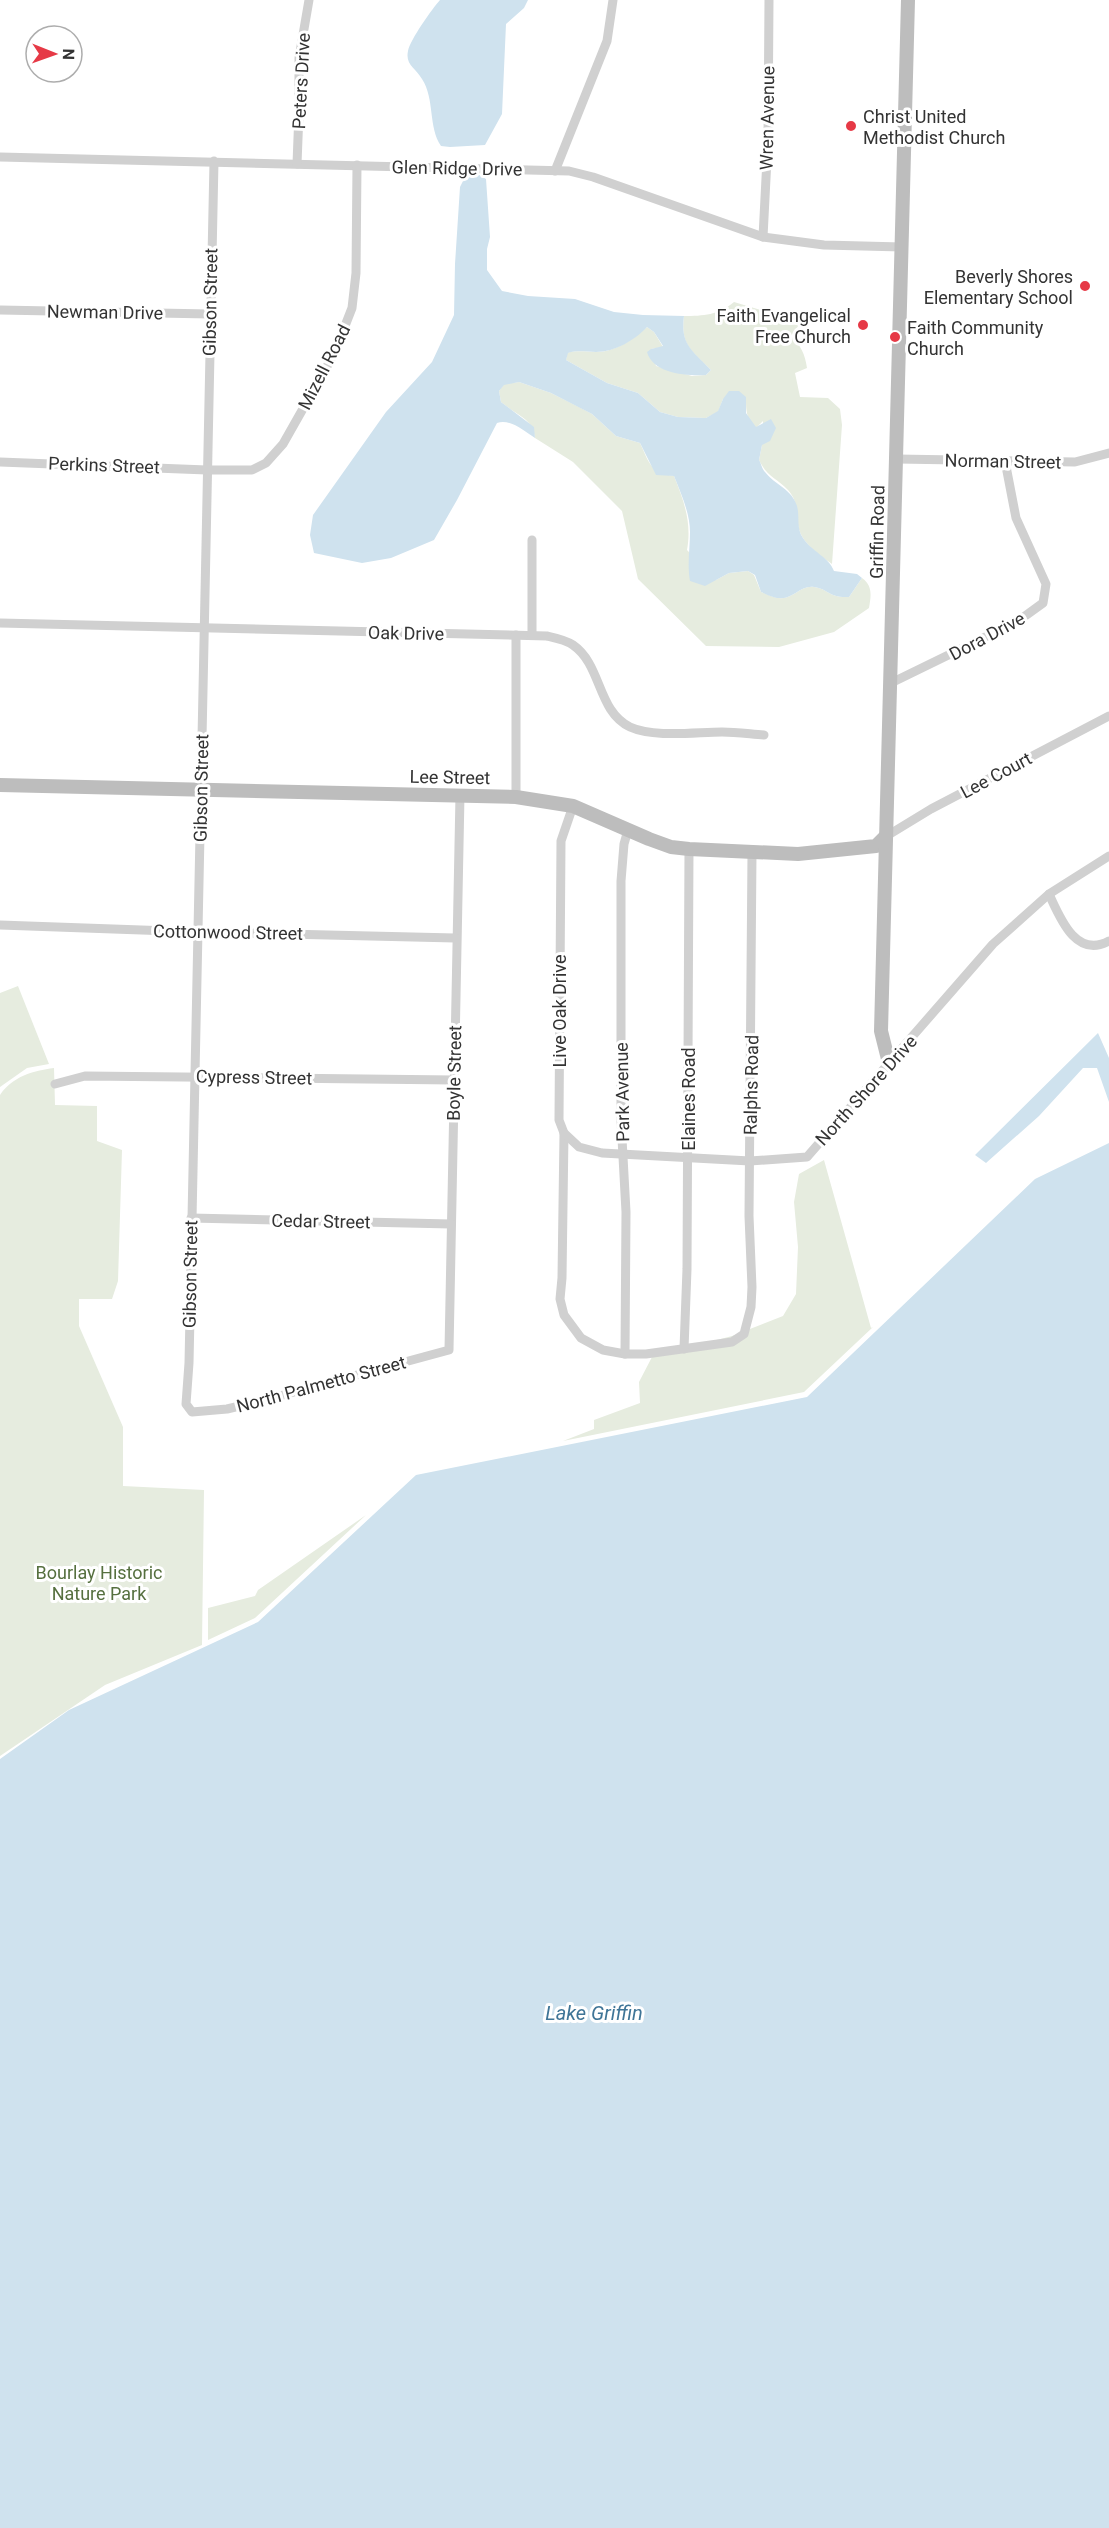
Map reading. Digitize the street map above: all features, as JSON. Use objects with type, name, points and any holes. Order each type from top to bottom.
[{"type":"street","name":"Peters Drive","points":[[297,164],[299,58],[309,0]]},
{"type":"street","points":[[555,171],[607,41],[613,0]]},
{"type":"street","name":"Wren Avenue","points":[[763,237],[768,139],[769,0]]},
{"type":"street","name":"Griffin Road","points":[[889,1063],[881,1031],[908,0]]},
{"type":"street","name":"Glen Ridge Drive","points":[[0,157],[555,171],[593,177],[763,237],[824,245],[902,247]]},
{"type":"street","name":"Gibson Street","points":[[192,1412],[186,1404],[214,161]]},
{"type":"street","name":"Mizell Road","points":[[207,470],[252,470],[275,456],[334,354],[352,308],[355,292],[357,165]]},
{"type":"street","name":"Newman Drive","points":[[0,310],[210,314]]},
{"type":"street","name":"Norman Street","points":[[897,459],[1075,462],[1109,453]]},
{"type":"street","name":"Perkins Street","points":[[0,462],[207,470]]},
{"type":"street","name":"Dora Drive","points":[[891,683],[1018,621],[1043,603],[1046,584],[1016,518],[1005,462]]},
{"type":"street","points":[[532,540],[532,635]]},
{"type":"street","name":"Oak Drive","points":[[0,623],[532,635],[561,639],[571,643],[582,652],[591,664],[607,704],[613,713],[629,726],[650,732],[726,732],[764,735]]},
{"type":"street","points":[[516,635],[516,797]]},
{"type":"street","name":"Lee Court","points":[[885,837],[948,800],[1109,716]]},
{"type":"street","name":"Lee Street","points":[[0,785],[516,797],[573,806],[671,847],[752,853],[828,852],[876,846],[885,837]]},
{"type":"street","name":"Boyle Street","points":[[449,1350],[455,938],[460,795]]},
{"type":"street","name":"Live Oak Drive","points":[[573,806],[561,841],[559,1120],[564,1132],[560,1299],[564,1315],[581,1338],[591,1345],[624,1354]]},
{"type":"street","name":"Park Avenue","points":[[624,1354],[626,1212],[623,1155],[621,881],[624,844],[628,830]]},
{"type":"street","name":"Elaines Road","points":[[684,1349],[688,1158],[689,849]]},
{"type":"street","name":"Ralphs Road","points":[[684,1349],[732,1342],[744,1334],[748,1317],[752,1287],[750,1161],[752,853]]},
{"type":"street","name":"North Shore Drive","points":[[564,1132],[571,1141],[590,1152],[750,1161],[807,1157],[993,944],[1049,894],[1109,856]]},
{"type":"street","points":[[1049,894],[1060,918],[1076,940],[1092,946],[1099,946],[1109,940]]},
{"type":"street","name":"Cottonwood Street","points":[[0,925],[455,938]]},
{"type":"street","name":"Cypress Street","points":[[55,1084],[85,1076],[454,1080]]},
{"type":"street","name":"Cedar Street","points":[[191,1218],[451,1224]]},
{"type":"street","points":[[624,1354],[684,1349]]},
{"type":"street","name":"North Palmetto Street","points":[[192,1412],[227,1409],[449,1350]]},
{"type":"green space","points":[[734,302],[801,322],[791,336],[802,350],[807,368],[795,373],[800,397],[828,398],[840,409],[842,425],[832,564],[811,548],[803,537],[791,494],[772,477],[759,460],[763,421],[756,428],[750,421],[746,397],[723,399],[718,412],[706,418],[678,417],[660,412],[638,393],[607,383],[566,360],[567,353],[610,350],[630,340],[647,327],[654,332],[663,347],[651,349],[656,366],[692,376],[706,375],[711,370],[693,352],[686,341],[684,316],[710,314],[723,310]]},
{"type":"green space","points":[[519,382],[551,393],[579,407],[592,414],[616,436],[640,443],[651,466],[660,472],[674,476],[688,521],[687,550],[716,580],[729,573],[748,571],[754,575],[761,592],[784,598],[809,587],[819,588],[837,596],[849,597],[862,578],[870,588],[869,608],[834,632],[779,647],[706,646],[638,579],[622,511],[573,462],[535,438],[534,431],[527,421],[501,402],[499,391],[504,384]]},
{"type":"green space","points":[[18,986],[49,1064],[27,1068],[0,1087],[0,993]]},
{"type":"green space","name":"Bourlay Historic Nature Park","points":[[54,1068],[55,1105],[97,1106],[97,1141],[122,1150],[118,1281],[112,1299],[79,1299],[79,1326],[123,1427],[123,1486],[204,1490],[202,1645],[105,1685],[0,1756],[0,1095],[17,1079]]},
{"type":"green space","points":[[824,1160],[871,1328],[873,1327],[804,1392],[563,1441],[594,1429],[594,1420],[640,1403],[639,1382],[652,1357],[732,1336],[783,1316],[796,1294],[798,1247],[794,1202],[799,1174]]},
{"type":"green space","points":[[366,1515],[255,1618],[208,1640],[208,1608],[255,1596],[258,1590]]},
{"type":"water","points":[[440,0],[528,0],[524,8],[506,24],[502,114],[485,145],[441,146],[434,130],[426,87],[408,60],[408,51],[413,40]]},
{"type":"water","points":[[469,169],[486,179],[490,237],[487,249],[487,270],[502,291],[528,296],[575,299],[614,312],[684,316],[686,341],[693,352],[711,370],[706,375],[681,374],[656,365],[647,352],[663,346],[654,332],[647,327],[631,341],[617,348],[596,352],[572,352],[568,353],[566,360],[607,383],[638,393],[660,412],[678,417],[706,418],[718,411],[729,391],[739,391],[746,397],[746,413],[756,427],[771,419],[776,428],[770,441],[762,445],[759,460],[765,472],[795,500],[803,538],[832,566],[834,571],[857,574],[862,578],[849,597],[833,595],[819,588],[809,587],[788,597],[774,597],[761,592],[755,575],[748,571],[729,573],[705,586],[690,581],[690,525],[674,476],[656,475],[640,443],[616,436],[592,414],[551,393],[519,382],[504,385],[499,391],[501,402],[534,427],[535,438],[507,422],[497,423],[434,540],[391,558],[362,563],[314,553],[310,535],[313,515],[386,412],[432,362],[454,315],[460,187]]},
{"type":"water","points":[[1098,1033],[1109,1058],[1109,1102],[1097,1068],[1083,1068],[1039,1116],[986,1163],[975,1155]]},
{"type":"water","name":"Lake Griffin","points":[[1109,1143],[1109,2528],[0,2528],[0,1759],[69,1710],[258,1622],[416,1475],[807,1397],[1035,1179]]},
{"type":"place","name":"Christ United Methodist Church","points":[[851,126]]},
{"type":"place","name":"Beverly Shores Elementary School","points":[[1085,286]]},
{"type":"place","name":"Faith Evangelical Free Church","points":[[863,325]]},
{"type":"place","name":"Faith Community Church","points":[[895,337]]}]
